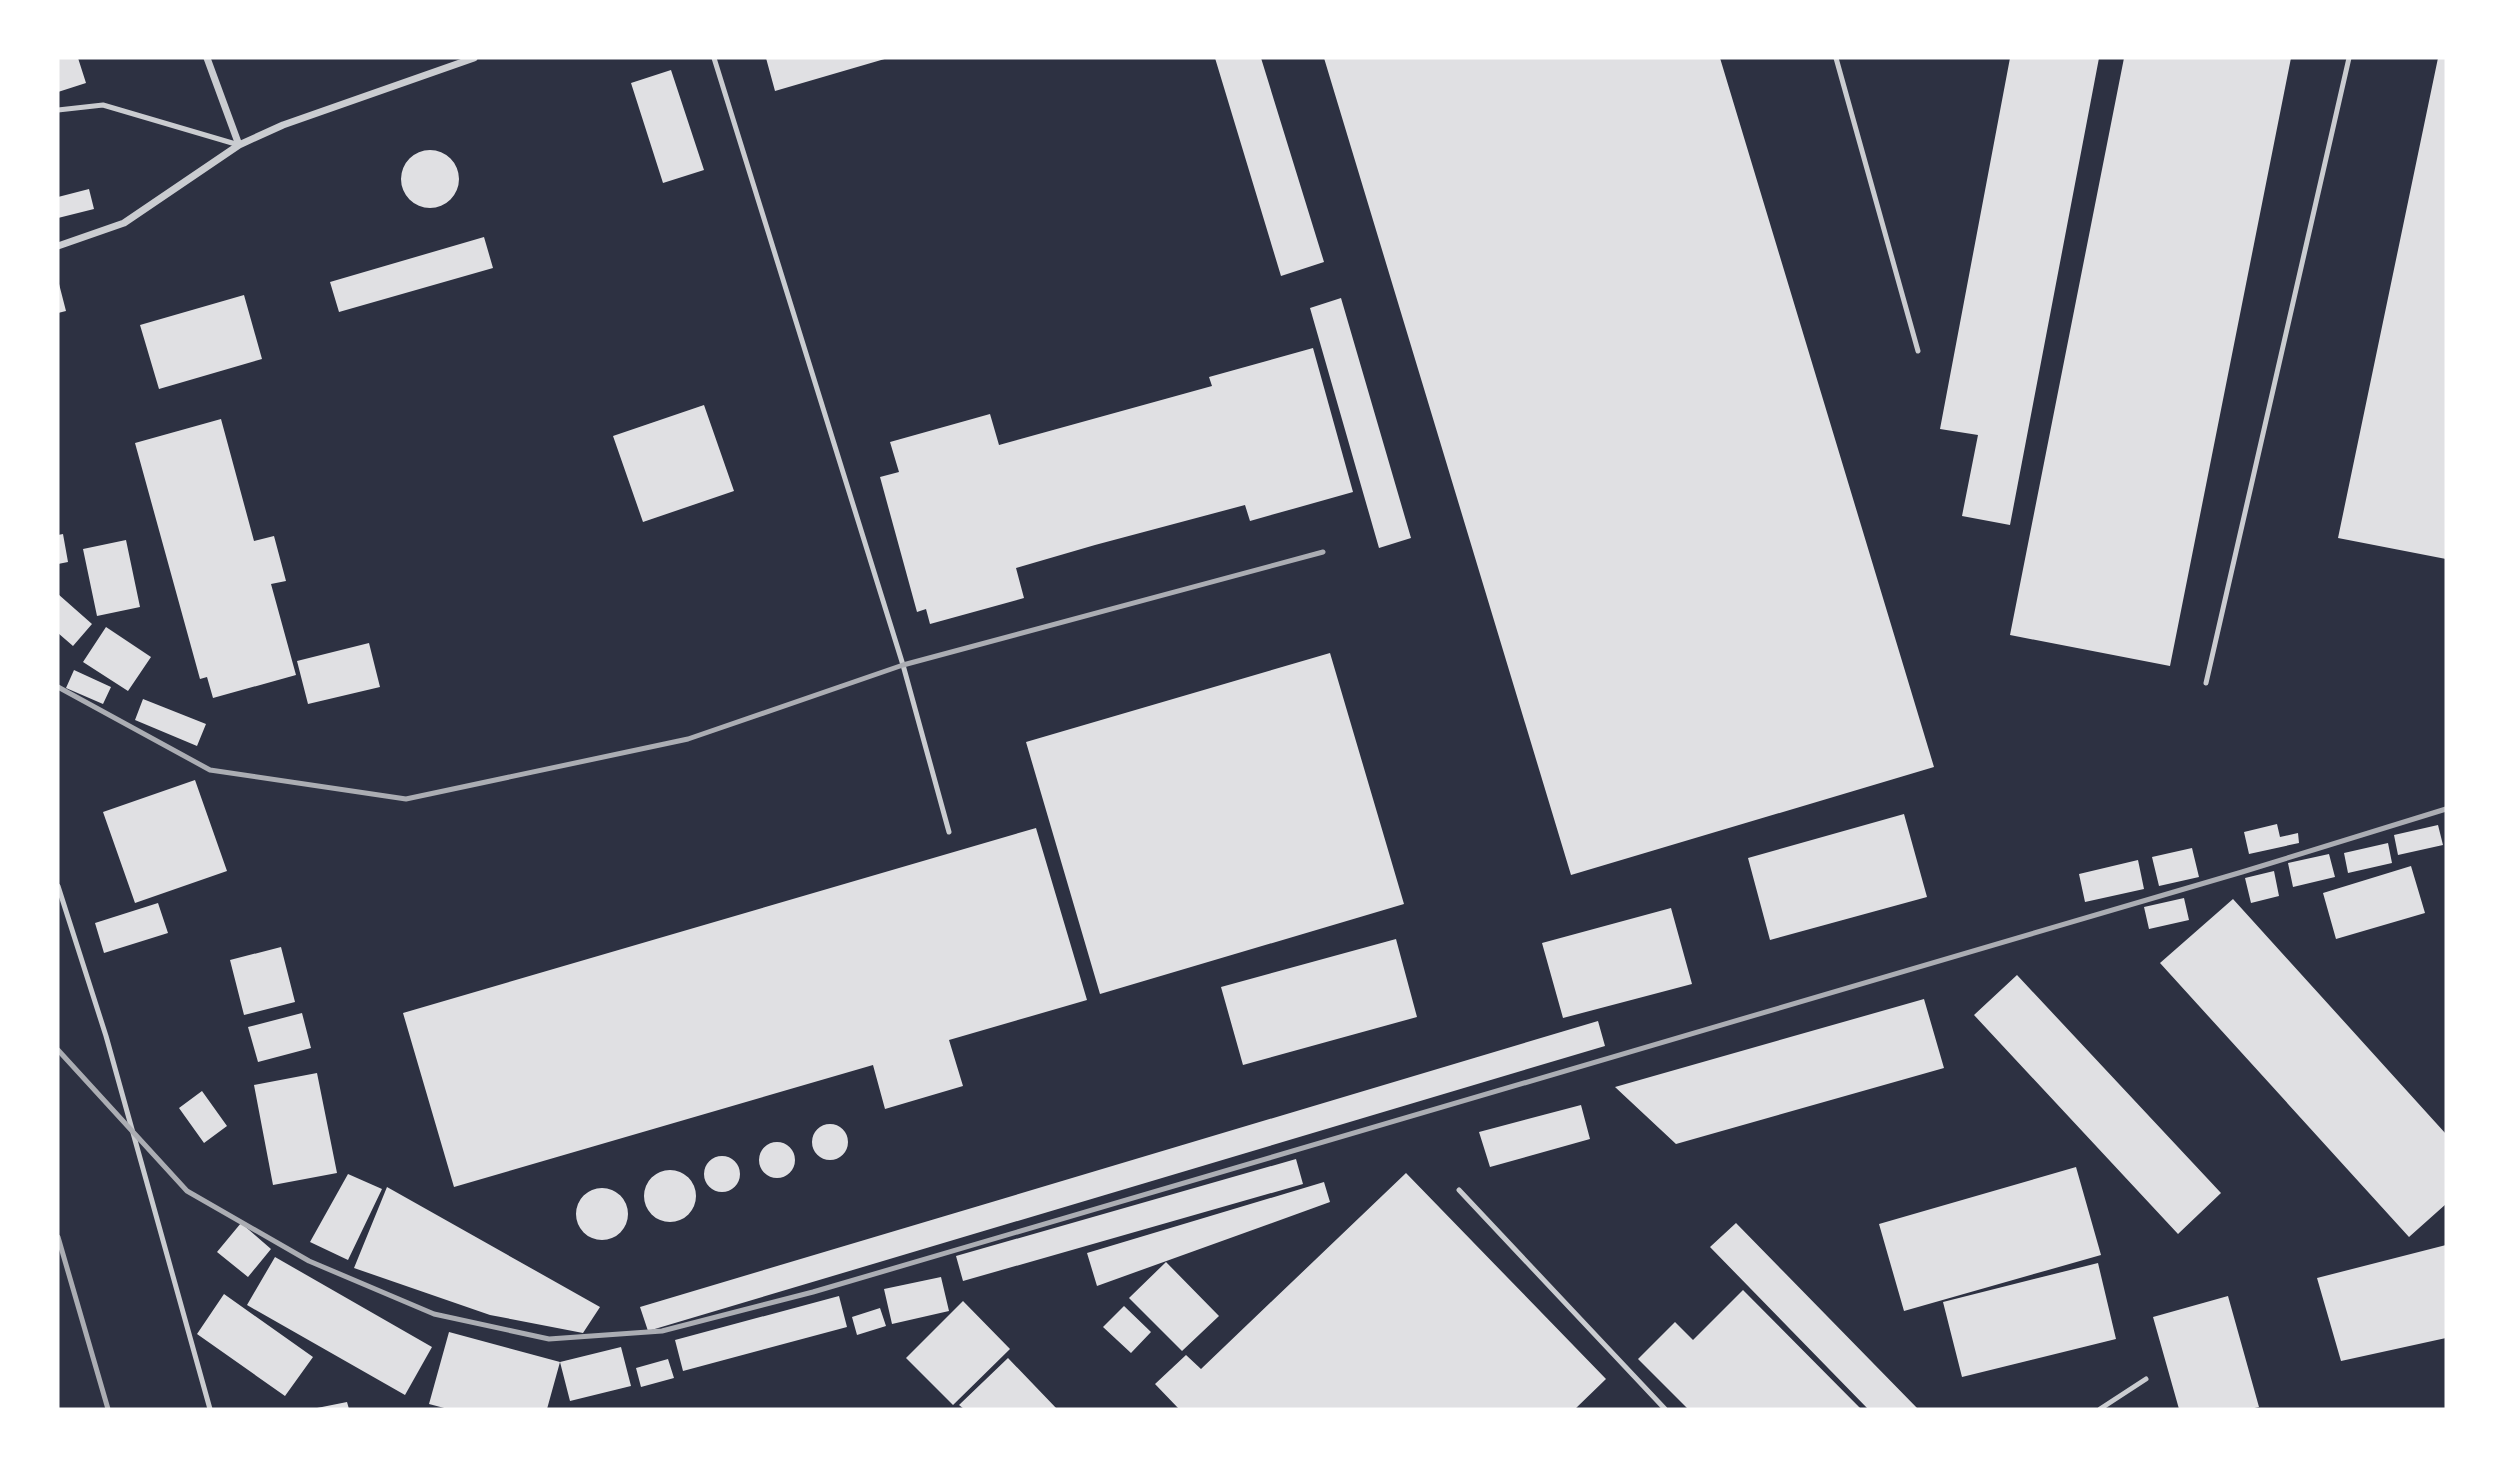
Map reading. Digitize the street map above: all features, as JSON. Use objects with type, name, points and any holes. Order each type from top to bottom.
[{"type":"street","points":[[207,58],[239,145]]},
{"type":"street","points":[[58,246],[124,223],[239,145],[283,125],[474,58]]},
{"type":"lane","points":[[714,58],[903,665],[949,832]]},
{"type":"lane","points":[[1836,58],[1918,351]]},
{"type":"lane","points":[[2206,683],[2349,58]]},
{"type":"lane","points":[[58,110],[103,105],[239,145]]},
{"type":"lane","points":[[58,886],[106,1036],[209,1409]]},
{"type":"lane","points":[[1459,1190],[1665,1409]]},
{"type":"lane","points":[[2100,1409],[2146,1379]]},
{"type":"building","points":[[58,58],[78,58],[86,83],[58,92]]},
{"type":"building","points":[[766,58],[888,58],[775,91]]},
{"type":"building","points":[[1215,58],[1261,58],[1324,262],[1281,276]]},
{"type":"building","points":[[1324,58],[1720,58],[1934,767],[1571,875]]},
{"type":"building","points":[[2010,58],[2099,58],[2010,525],[1962,516],[1978,435],[1940,429]]},
{"type":"building","points":[[2124,58],[2291,58],[2170,666],[2010,635]]},
{"type":"building","points":[[2438,58],[2446,58],[2446,559],[2338,538]]},
{"type":"building","points":[[671,70],[704,170],[663,183],[631,83]]},
{"type":"building","points":[[430,150],[441,152],[454,163],[459,179],[457,190],[446,203],[430,208],[419,206],[406,195],[401,179],[403,168],[414,155]]},
{"type":"building","points":[[89,189],[94,209],[58,218],[58,197]]},
{"type":"building","points":[[484,237],[493,268],[339,312],[330,282]]},
{"type":"building","points":[[58,280],[66,311],[58,313]]},
{"type":"building","points":[[244,295],[262,359],[159,389],[140,325]]},
{"type":"building","points":[[1341,298],[1411,538],[1379,548],[1310,308]]},
{"type":"building","points":[[1313,348],[1353,492],[1250,521],[1245,505],[1095,545],[1016,568],[1024,598],[930,624],[926,609],[917,612],[880,477],[899,472],[890,442],[990,414],[999,445],[1212,386],[1209,377]]},
{"type":"building","points":[[704,405],[734,491],[643,522],[613,436]]},
{"type":"building","points":[[221,419],[254,541],[274,536],[286,581],[271,584],[296,675],[213,698],[207,677],[200,679],[135,443]]},
{"type":"building","points":[[63,534],[68,562],[58,564],[58,535]]},
{"type":"building","points":[[126,540],[140,607],[97,616],[83,549]]},
{"type":"building","points":[[58,594],[92,624],[73,646],[58,633]]},
{"type":"building","points":[[106,627],[151,657],[128,691],[83,662]]},
{"type":"building","points":[[369,643],[380,687],[308,704],[297,661]]},
{"type":"building","points":[[1330,653],[1404,904],[1100,994],[1026,742]]},
{"type":"building","points":[[74,670],[111,687],[103,704],[66,688]]},
{"type":"building","points":[[143,699],[206,724],[197,746],[135,720]]},
{"type":"building","points":[[195,780],[227,871],[135,903],[103,812]]},
{"type":"building","points":[[1904,814],[1927,897],[1770,940],[1748,858]]},
{"type":"building","points":[[2277,824],[2280,837],[2298,833],[2299,843],[2249,854],[2244,832]]},
{"type":"building","points":[[2438,825],[2443,845],[2398,855],[2394,835]]},
{"type":"building","points":[[1036,828],[1087,1000],[949,1040],[963,1086],[885,1109],[873,1065],[454,1187],[403,1013]]},
{"type":"building","points":[[2388,843],[2392,863],[2348,873],[2344,853]]},
{"type":"building","points":[[2192,848],[2199,877],[2159,886],[2152,857]]},
{"type":"building","points":[[2329,854],[2335,877],[2293,887],[2288,863]]},
{"type":"building","points":[[2138,860],[2144,889],[2085,902],[2079,874]]},
{"type":"building","points":[[2411,866],[2425,913],[2336,939],[2323,893]]},
{"type":"building","points":[[2274,871],[2279,896],[2251,903],[2245,878]]},
{"type":"building","points":[[2184,898],[2189,920],[2149,929],[2144,907]]},
{"type":"building","points":[[2233,899],[2446,1134],[2446,1204],[2409,1237],[2160,963]]},
{"type":"building","points":[[158,903],[168,933],[104,953],[95,923]]},
{"type":"building","points":[[1671,908],[1692,984],[1563,1018],[1542,943]]},
{"type":"building","points":[[1396,939],[1417,1017],[1243,1065],[1221,987]]},
{"type":"building","points":[[281,947],[295,1002],[244,1015],[230,960]]},
{"type":"building","points":[[2017,975],[2221,1193],[2178,1234],[1974,1015]]},
{"type":"building","points":[[1924,999],[1944,1068],[1676,1144],[1615,1087]]},
{"type":"building","points":[[302,1013],[311,1048],[258,1062],[248,1027]]},
{"type":"building","points":[[1598,1021],[1605,1046],[648,1331],[640,1307]]},
{"type":"building","points":[[317,1073],[337,1173],[273,1185],[254,1085]]},
{"type":"building","points":[[202,1091],[227,1126],[204,1143],[179,1108]]},
{"type":"building","points":[[1581,1105],[1590,1139],[1490,1167],[1479,1132]]},
{"type":"building","points":[[830,1124],[843,1129],[848,1142],[843,1155],[830,1160],[817,1155],[812,1142],[817,1129]]},
{"type":"building","points":[[777,1142],[789,1148],[795,1160],[789,1172],[777,1178],[765,1172],[759,1160],[765,1148]]},
{"type":"building","points":[[722,1156],[734,1162],[740,1174],[734,1186],[722,1192],[710,1186],[704,1174],[710,1162]]},
{"type":"building","points":[[1296,1159],[1303,1184],[963,1281],[956,1256]]},
{"type":"building","points":[[2076,1167],[2101,1255],[1904,1311],[1879,1224]]},
{"type":"building","points":[[670,1170],[680,1172],[688,1178],[694,1186],[694,1206],[688,1214],[680,1220],[670,1222],[660,1220],[652,1214],[646,1206],[644,1196],[646,1186],[652,1178],[660,1172]]},
{"type":"building","points":[[1406,1173],[1606,1379],[1575,1409],[1179,1409],[1155,1384],[1186,1355],[1201,1369]]},
{"type":"building","points":[[348,1174],[382,1189],[348,1260],[310,1242]]},
{"type":"building","points":[[1324,1182],[1330,1202],[1097,1286],[1087,1253]]},
{"type":"building","points":[[387,1187],[600,1307],[583,1333],[490,1315],[354,1268]]},
{"type":"building","points":[[602,1188],[621,1195],[628,1214],[621,1233],[602,1240],[583,1233],[576,1214],[583,1195]]},
{"type":"building","points":[[241,1223],[271,1249],[248,1277],[217,1252]]},
{"type":"building","points":[[1736,1223],[1918,1409],[1868,1409],[1710,1247]]},
{"type":"building","points":[[2446,1245],[2446,1338],[2341,1361],[2317,1278]]},
{"type":"building","points":[[275,1257],[432,1347],[405,1395],[247,1305]]},
{"type":"building","points":[[1166,1262],[1219,1316],[1182,1351],[1129,1298]]},
{"type":"building","points":[[2098,1263],[2116,1339],[1962,1377],[1943,1302]]},
{"type":"building","points":[[941,1277],[949,1311],[892,1324],[884,1289]]},
{"type":"building","points":[[1743,1290],[1861,1409],[1688,1409],[1638,1359],[1675,1322],[1693,1340]]},
{"type":"building","points":[[224,1294],[313,1357],[285,1396],[197,1334]]},
{"type":"building","points":[[839,1296],[847,1327],[683,1371],[675,1340]]},
{"type":"building","points":[[2228,1296],[2259,1407],[2179,1409],[2153,1317]]},
{"type":"building","points":[[963,1301],[1010,1349],[953,1405],[906,1358]]},
{"type":"building","points":[[1124,1306],[1151,1332],[1131,1353],[1103,1327]]},
{"type":"building","points":[[880,1308],[886,1326],[857,1335],[852,1317]]},
{"type":"building","points":[[449,1332],[560,1362],[547,1409],[448,1409],[429,1404]]},
{"type":"building","points":[[621,1347],[631,1386],[570,1401],[560,1362]]},
{"type":"building","points":[[1008,1358],[1057,1409],[964,1409],[959,1405]]},
{"type":"building","points":[[668,1359],[674,1378],[641,1387],[636,1368]]},
{"type":"building","points":[[347,1402],[349,1409],[317,1409],[317,1408]]},
{"type":"railway","points":[[58,687],[210,770],[406,799],[688,739],[903,665],[1323,552]]},
{"type":"railway","points":[[58,1050],[187,1191],[309,1261],[434,1314],[549,1339],[662,1331],[813,1292],[2242,872],[2446,809]]},
{"type":"railway","points":[[58,1237],[108,1409]]}]
